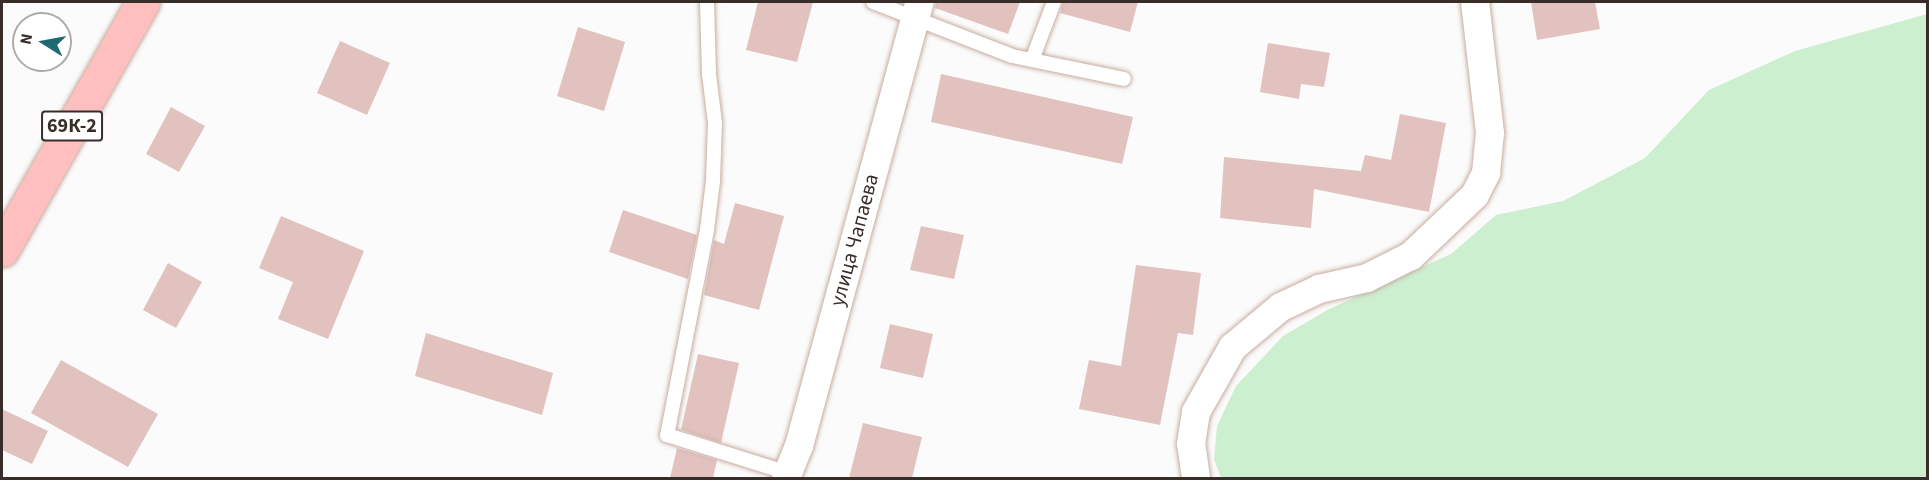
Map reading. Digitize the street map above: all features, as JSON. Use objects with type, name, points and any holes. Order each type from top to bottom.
[{"type":"main road","name":"69К-2","points":[[2,250],[143,2]]},
{"type":"street","points":[[1196,478],[1191,444],[1196,412],[1233,347],[1281,307],[1319,289],[1366,278],[1411,256],[1475,195],[1486,172],[1490,133],[1475,2]]},
{"type":"street","name":"улица Чапаева","points":[[787,476],[799,446],[918,10]]},
{"type":"lane","points":[[707,2],[709,74],[715,123],[713,181],[697,286],[667,435],[787,476]]},
{"type":"lane","points":[[873,2],[918,10],[1032,60],[1124,79]]},
{"type":"lane","points":[[1032,60],[1054,2]]},
{"type":"green space","points":[[1927,14],[1927,478],[1221,478],[1214,459],[1217,426],[1236,386],[1283,336],[1329,309],[1451,254],[1496,215],[1563,201],[1645,158],[1709,90],[1795,51]]},
{"type":"building","points":[[758,2],[813,2],[797,62],[746,50]]},
{"type":"building","points":[[936,2],[1020,2],[1008,34],[935,8]]},
{"type":"building","points":[[1063,2],[1138,2],[1130,32],[1060,13]]},
{"type":"building","points":[[1531,2],[1595,2],[1600,29],[1537,40]]},
{"type":"building","points":[[578,27],[625,42],[604,111],[557,96]]},
{"type":"building","points":[[340,41],[390,63],[367,115],[317,93]]},
{"type":"building","points":[[1268,43],[1330,53],[1324,87],[1301,84],[1299,99],[1260,92]]},
{"type":"building","points":[[941,74],[1133,117],[1122,164],[931,122]]},
{"type":"building","points":[[171,107],[205,126],[179,172],[146,154]]},
{"type":"building","points":[[1400,114],[1446,123],[1429,212],[1314,189],[1311,228],[1220,218],[1224,157],[1361,171],[1365,155],[1391,160]]},
{"type":"building","points":[[735,203],[784,216],[759,310],[704,295],[714,240],[724,244]]},
{"type":"building","points":[[623,210],[697,235],[688,279],[609,252]]},
{"type":"building","points":[[281,216],[364,251],[328,339],[278,319],[293,282],[259,268]]},
{"type":"building","points":[[921,226],[964,235],[954,279],[910,270]]},
{"type":"building","points":[[168,263],[202,282],[176,328],[143,310]]},
{"type":"building","points":[[1136,265],[1201,273],[1193,335],[1178,333],[1160,425],[1079,409],[1089,360],[1121,366]]},
{"type":"building","points":[[890,324],[933,334],[923,378],[880,368]]},
{"type":"building","points":[[426,333],[553,373],[542,415],[415,376]]},
{"type":"building","points":[[698,354],[739,363],[721,443],[681,430]]},
{"type":"building","points":[[61,360],[158,414],[128,467],[31,413]]},
{"type":"building","points":[[2,409],[48,431],[32,464],[2,450]]},
{"type":"building","points":[[863,423],[922,437],[912,478],[849,478]]},
{"type":"building","points":[[677,448],[717,460],[713,478],[670,478]]}]
